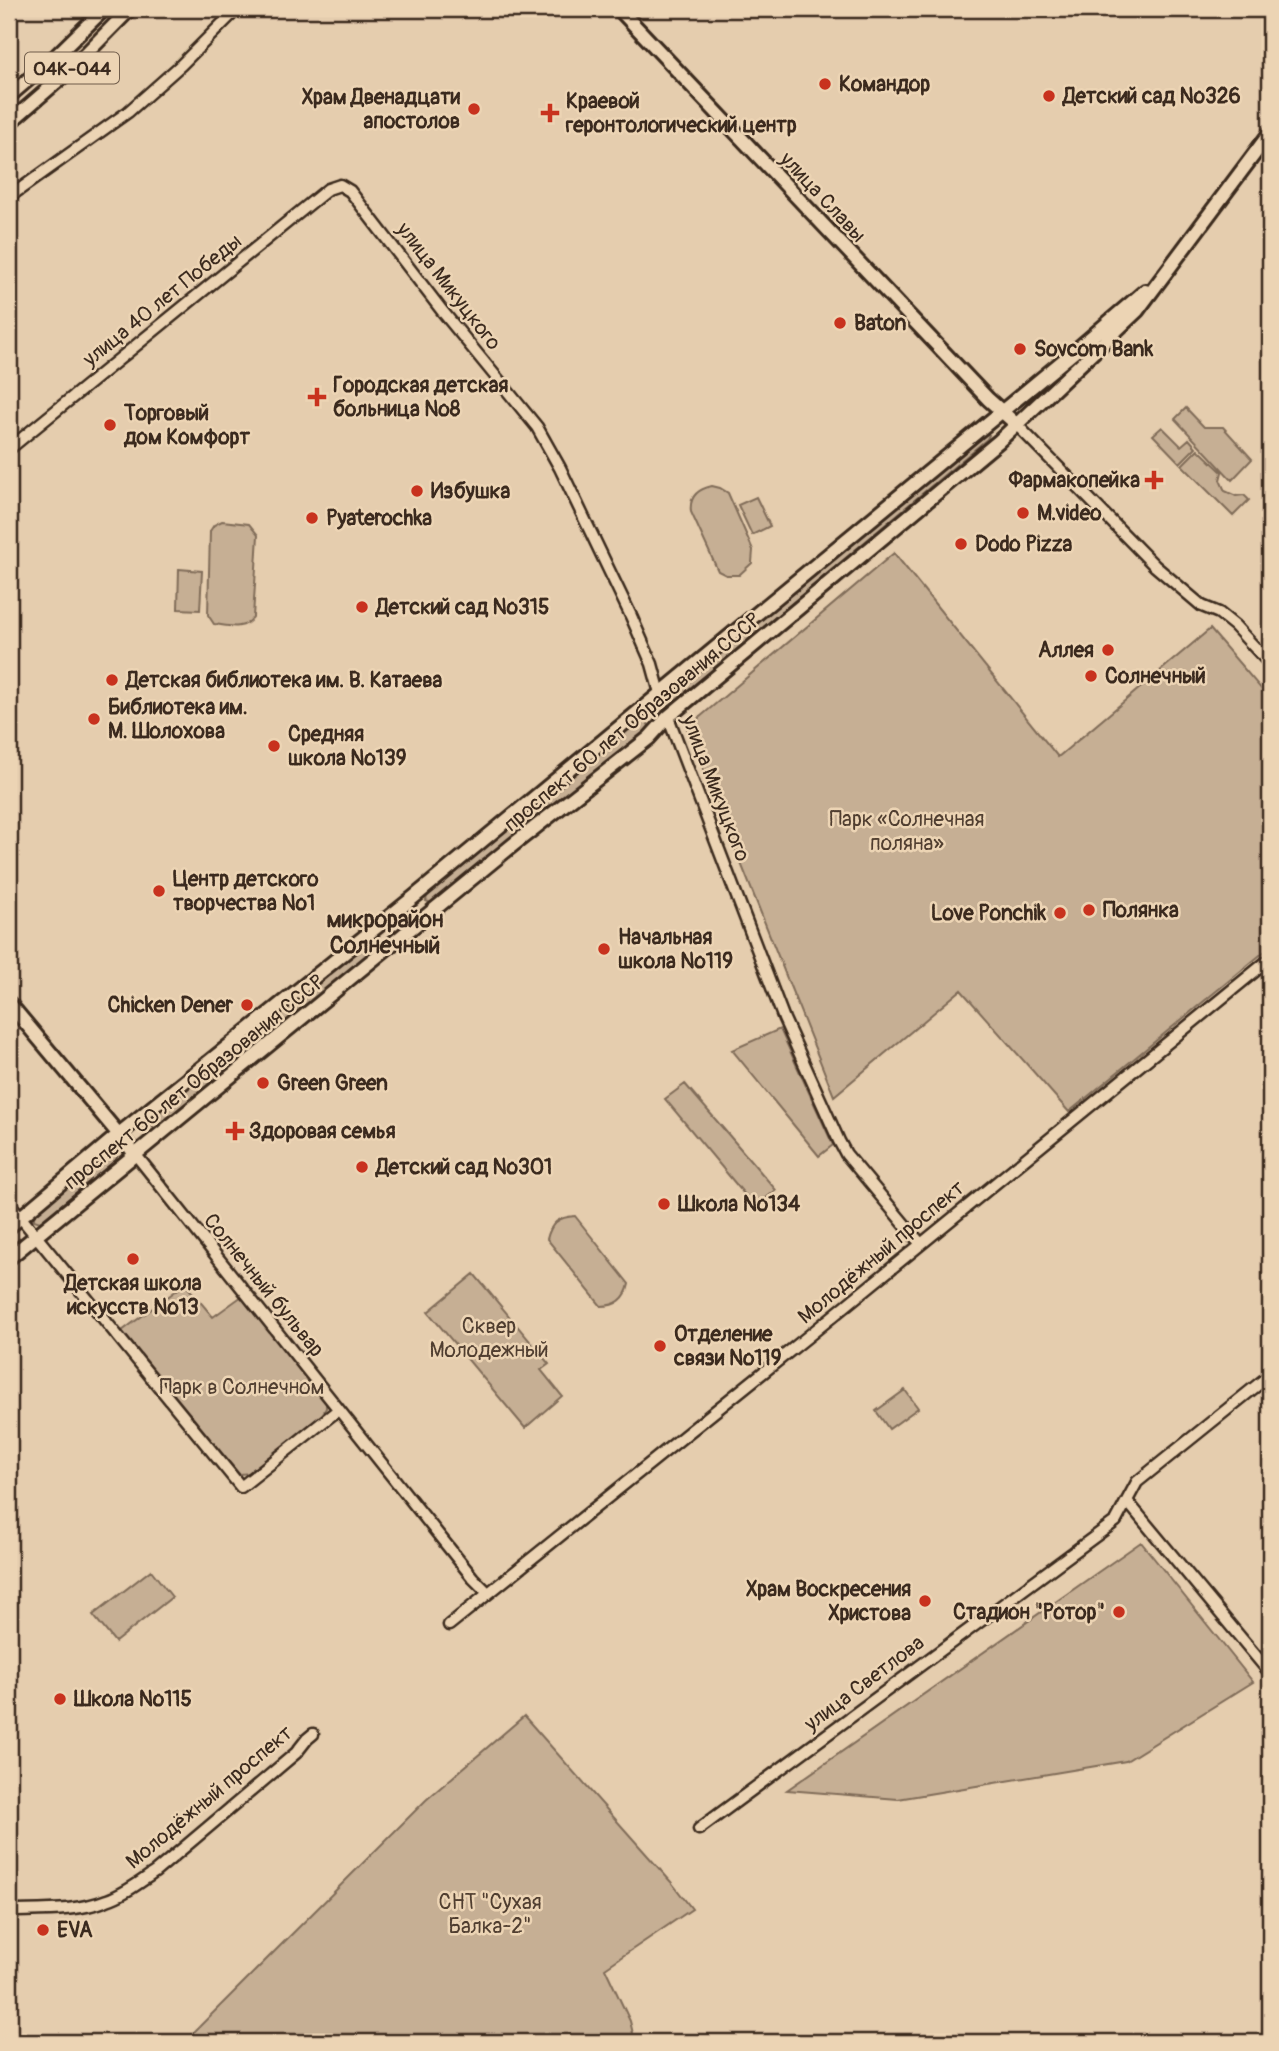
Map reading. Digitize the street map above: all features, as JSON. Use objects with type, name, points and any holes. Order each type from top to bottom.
[{"type":"main road","name":"04К-044","points":[[9,96],[57,55],[104,9]]},
{"type":"main road","name":"04К-044","points":[[9,123],[68,72],[130,9]]},
{"type":"main road","name":"улица Славы","points":[[619,9],[1016,424]]},
{"type":"main road","name":"проспект 60 лет Образования СССР","points":[[9,1258],[427,915],[649,738],[668,717],[1016,424],[1137,311],[1250,164],[1270,133]]},
{"type":"main road","name":"проспект 60 лет Образования СССР","points":[[9,1227],[119,1134],[414,897],[1119,315],[1163,274]]},
{"type":"main road","name":"улица Микуцкого","points":[[660,693],[668,717]]},
{"type":"main road","points":[[414,897],[427,915]]},
{"type":"main road","name":"Солнечный бульвар","points":[[9,1003],[136,1155]]},
{"type":"street","points":[[9,197],[128,112],[181,65],[237,9]]},
{"type":"street","name":"улица 40 лет Победы","points":[[9,449],[328,189],[340,185]]},
{"type":"street","name":"улица Микуцкого","points":[[340,185],[350,191],[443,312],[537,427],[560,468],[631,616],[652,664],[660,693]]},
{"type":"street","points":[[1016,424],[1146,558],[1202,606],[1219,613],[1236,625],[1270,664]]},
{"type":"street","name":"улица Микуцкого","points":[[668,717],[784,1018],[839,1141],[846,1154],[920,1243]]},
{"type":"street","name":"Молодёжный проспект","points":[[449,1625],[1270,959]]},
{"type":"street","name":"Солнечный бульвар","points":[[136,1155],[473,1578],[488,1593]]},
{"type":"street","points":[[9,1203],[241,1487],[338,1410]]},
{"type":"street","name":"улица Светлова","points":[[699,1829],[1116,1521],[1137,1482],[1270,1375]]},
{"type":"street","points":[[1127,1502],[1270,1673]]},
{"type":"street","name":"Молодёжный проспект","points":[[9,1911],[68,1909],[92,1905],[130,1889],[155,1872],[276,1770],[313,1734]]},
{"type":"green space","points":[[1186,408],[1204,427],[1223,427],[1252,459],[1232,480],[1175,419]]},
{"type":"green space","points":[[1162,427],[1181,446],[1189,439],[1196,447],[1180,463],[1153,435]]},
{"type":"green space","points":[[986,434],[989,435],[987,439],[677,700],[669,697],[671,691]]},
{"type":"green space","points":[[1198,449],[1222,472],[1220,480],[1225,491],[1236,496],[1244,495],[1249,500],[1233,516],[1182,465]]},
{"type":"green space","points":[[712,486],[728,493],[753,550],[752,563],[739,575],[726,575],[718,571],[691,512],[691,502],[695,494]]},
{"type":"green space","points":[[756,497],[770,526],[752,535],[738,505]]},
{"type":"green space","points":[[222,521],[249,524],[258,535],[253,617],[241,626],[214,624],[208,615],[210,531]]},
{"type":"green space","name":"Парк «Солнечная поляна»","points":[[894,553],[1058,757],[1210,629],[1270,699],[1270,947],[1069,1112],[961,990],[834,1096],[687,728]]},
{"type":"green space","points":[[179,569],[202,571],[200,610],[178,609]]},
{"type":"green space","points":[[644,715],[649,726],[646,730],[436,901],[426,901],[427,895]]},
{"type":"green space","points":[[373,938],[379,946],[258,1048],[249,1037]]},
{"type":"green space","points":[[780,1029],[833,1145],[819,1156],[732,1050]]},
{"type":"green space","points":[[245,1041],[254,1051],[157,1132],[147,1120]]},
{"type":"green space","points":[[685,1084],[776,1190],[755,1207],[665,1099]]},
{"type":"green space","points":[[114,1149],[118,1152],[116,1160],[40,1222],[34,1220],[34,1214]]},
{"type":"green space","points":[[575,1216],[629,1284],[623,1298],[616,1303],[601,1306],[547,1239],[556,1222]]},
{"type":"green space","name":"Сквер Молодежный","points":[[474,1274],[549,1364],[541,1370],[562,1396],[525,1428],[428,1312]]},
{"type":"green space","name":"Парк в Солнечном","points":[[185,1284],[213,1317],[242,1296],[326,1401],[322,1415],[252,1473],[239,1474],[122,1331]]},
{"type":"green space","points":[[905,1390],[918,1408],[889,1429],[876,1411]]},
{"type":"green space","name":"Стадион \"Ротор\"","points":[[1141,1542],[1253,1682],[1126,1761],[898,1799],[787,1790]]},
{"type":"green space","points":[[151,1570],[172,1597],[115,1642],[93,1615]]},
{"type":"green space","name":"СНТ \"Сухая Балка-2\"","points":[[524,1716],[692,1909],[605,1968],[630,2021],[635,2042],[184,2042],[426,1800]]},
{"type":"place","name":"Командор","points":[[825,84]]},
{"type":"place","name":"Детский сад №326","points":[[1049,96]]},
{"type":"place","name":"Храм Двенадцати апостолов","points":[[474,109]]},
{"type":"place","name":"Краевой геронтологический центр","points":[[550,113]]},
{"type":"place","name":"Baton","points":[[840,323]]},
{"type":"place","name":"Sovcom Bank","points":[[1020,349]]},
{"type":"place","name":"Городская детская больница №8","points":[[317,397]]},
{"type":"place","name":"Торговый дом Комфорт","points":[[110,425]]},
{"type":"place","name":"Фармакопейка","points":[[1154,480]]},
{"type":"place","name":"Избушка","points":[[417,491]]},
{"type":"place","name":"M.video","points":[[1023,513]]},
{"type":"place","name":"Pyaterochka","points":[[312,518]]},
{"type":"place","name":"Dodo Pizza","points":[[961,544]]},
{"type":"place","name":"Детский сад №315","points":[[362,607]]},
{"type":"place","name":"Аллея","points":[[1108,650]]},
{"type":"place","name":"Солнечный","points":[[1091,676]]},
{"type":"place","name":"Детская библиотека им. В. Катаева","points":[[112,680]]},
{"type":"place","name":"Библиотека им. М. Шолохова","points":[[94,719]]},
{"type":"place","name":"Средняя школа №139","points":[[274,746]]},
{"type":"place","name":"Центр детского творчества №1","points":[[159,891]]},
{"type":"place","name":"Полянка","points":[[1089,910]]},
{"type":"place","name":"Love Ponchik","points":[[1060,913]]},
{"type":"place","name":"Начальная школа №119","points":[[604,949]]},
{"type":"place","name":"Chicken Dener","points":[[247,1005]]},
{"type":"place","name":"Green Green","points":[[263,1083]]},
{"type":"place","name":"Здоровая семья","points":[[235,1131]]},
{"type":"place","name":"Детский сад №301","points":[[362,1167]]},
{"type":"place","name":"Школа №134","points":[[664,1204]]},
{"type":"place","name":"Детская школа искусств №13","points":[[133,1259]]},
{"type":"place","name":"Отделение связи №119","points":[[660,1346]]},
{"type":"place","name":"Храм Воскресения Христова","points":[[925,1601]]},
{"type":"place","name":"Стадион \"Ротор\"","points":[[1119,1612]]},
{"type":"place","name":"Школа №115","points":[[60,1699]]},
{"type":"place","name":"EVA","points":[[43,1930]]},
{"type":"district","name":"микрорайон Солнечный","points":[[385,932]]}]
